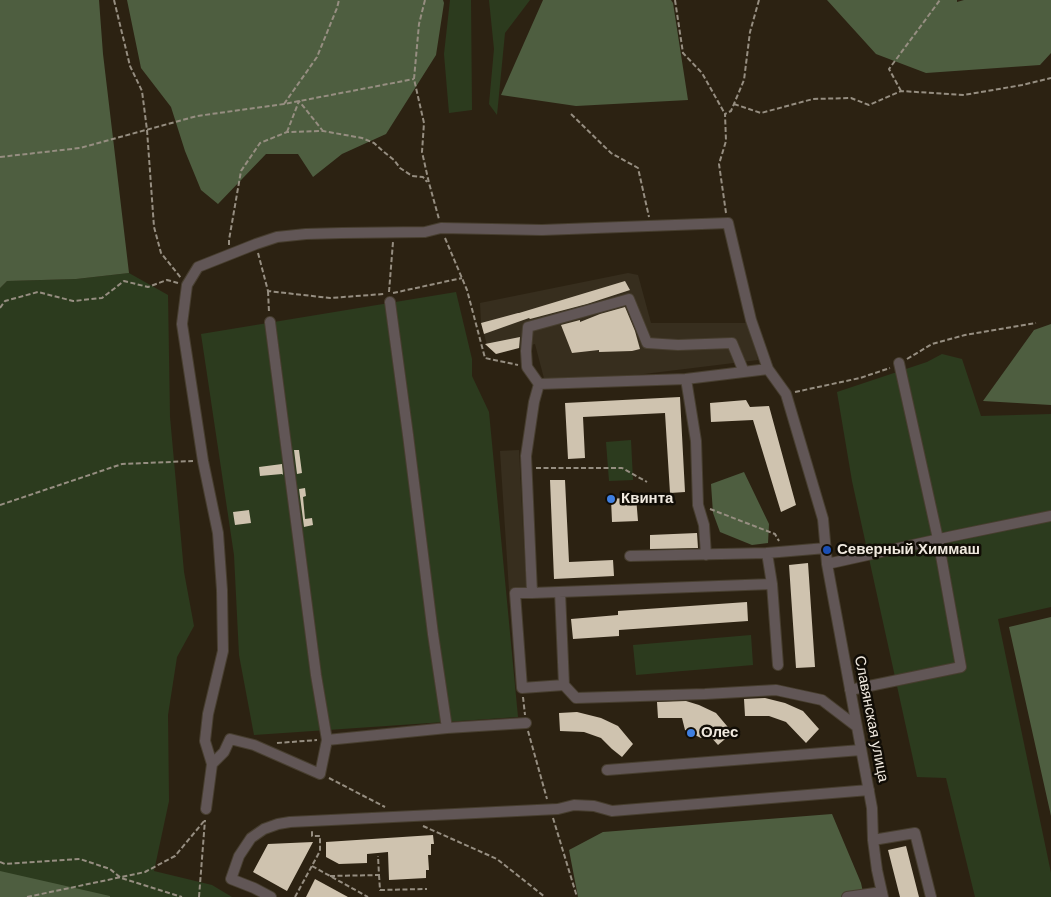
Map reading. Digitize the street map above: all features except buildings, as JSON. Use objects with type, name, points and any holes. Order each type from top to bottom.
[{"type":"street","points":[[206,815],[212,764],[205,741],[208,714],[223,651],[222,590],[218,533],[203,461],[182,324],[187,285],[198,267],[277,237],[306,234],[425,232],[442,228],[542,230],[728,223]]},
{"type":"street","name":"Славянская улица","points":[[728,223],[751,320],[768,369],[786,394],[823,520],[827,564],[872,808],[877,870],[882,894]]},
{"type":"street","points":[[389,298],[410,445],[434,644],[447,728]]},
{"type":"street","points":[[532,593],[526,456],[534,402],[539,384],[527,366],[528,327],[629,299],[647,344],[732,343],[744,372]]},
{"type":"street","points":[[212,764],[224,752],[230,739],[254,745],[320,774],[326,740],[270,322]]},
{"type":"street","points":[[850,690],[961,667],[938,539],[899,364]]},
{"type":"street","points":[[539,384],[686,379],[768,369]]},
{"type":"street","points":[[686,379],[696,441],[698,505],[704,525],[706,554]]},
{"type":"street","points":[[827,564],[1051,516]]},
{"type":"street","points":[[630,556],[767,553],[826,548]]},
{"type":"street","points":[[767,553],[772,584],[778,665]]},
{"type":"street","points":[[564,685],[522,688],[515,593],[772,584]]},
{"type":"street","points":[[560,592],[564,685],[576,698],[776,690],[822,700],[856,726]]},
{"type":"street","points":[[326,740],[447,728],[526,723]]},
{"type":"street","points":[[607,770],[861,750]]},
{"type":"street","points":[[271,897],[231,879],[239,856],[251,838],[264,829],[278,824],[558,809],[574,805],[594,806],[612,811],[869,790]]},
{"type":"street","points":[[874,840],[916,833],[931,897]]},
{"type":"street","points":[[847,897],[882,894]]},
{"type":"path","points":[[114,0],[130,66],[142,92],[147,130],[154,227],[161,253],[187,285]]},
{"type":"path","points":[[284,104],[317,57],[339,0]]},
{"type":"path","points":[[424,0],[419,24],[414,79],[424,123],[422,152],[429,183],[442,228],[467,290],[485,358],[527,366]]},
{"type":"path","points":[[675,0],[683,53],[702,73],[724,114],[726,141],[719,164],[728,223]]},
{"type":"path","points":[[724,114],[731,111],[744,80],[750,32],[758,0]]},
{"type":"path","points":[[901,91],[889,69],[940,0]]},
{"type":"path","points":[[734,104],[761,112],[813,99],[851,98],[869,105],[901,91],[964,95],[1051,78]]},
{"type":"path","points":[[0,157],[80,148],[197,116],[284,104],[414,79]]},
{"type":"path","points":[[299,101],[323,131]]},
{"type":"path","points":[[287,132],[299,101]]},
{"type":"path","points":[[571,114],[611,153],[638,168],[651,226]]},
{"type":"path","points":[[229,255],[229,240],[241,171],[260,143],[287,132],[323,131],[362,138],[374,143],[394,160],[400,168],[412,176],[423,177],[429,183]]},
{"type":"path","points":[[389,298],[394,232]]},
{"type":"path","points":[[256,244],[268,291],[270,322]]},
{"type":"path","points":[[268,291],[330,298],[389,298],[462,278]]},
{"type":"path","points":[[0,308],[5,302],[38,292],[73,301],[102,298],[124,281],[148,286],[167,280],[187,285]]},
{"type":"path","points":[[786,394],[860,378],[892,368],[932,344],[964,335],[1036,323]]},
{"type":"path","points":[[0,505],[122,464],[203,461]]},
{"type":"path","points":[[526,468],[622,468],[647,482]]},
{"type":"path","points":[[698,505],[775,534],[784,551]]},
{"type":"path","points":[[522,688],[526,723]]},
{"type":"path","points":[[272,744],[326,740]]},
{"type":"path","points":[[320,774],[387,808]]},
{"type":"path","points":[[27,897],[145,872],[175,856],[206,815]]},
{"type":"path","points":[[199,897],[206,815]]},
{"type":"path","points":[[295,897],[320,851],[320,836],[312,836],[311,821]]},
{"type":"path","points":[[419,824],[497,859],[545,897]]},
{"type":"path","points":[[378,856],[380,890],[427,889]]},
{"type":"path","points":[[0,862],[5,864],[80,859],[110,869],[121,878],[182,897]]},
{"type":"path","points":[[312,866],[368,897]]},
{"type":"path","points":[[330,876],[379,875]]},
{"type":"shaded area","points":[[628,273],[638,275],[651,323],[748,323],[758,360],[546,386],[535,344],[496,354],[487,345],[481,323],[480,303]]},
{"type":"shaded area","points":[[519,450],[526,588],[509,590],[500,451]]},
{"type":"green space","points":[[0,0],[99,0],[103,54],[129,273],[76,279],[7,281],[0,288]]},
{"type":"green space","points":[[127,0],[443,0],[444,3],[436,55],[386,134],[342,154],[313,177],[298,154],[266,154],[218,204],[201,190],[185,151],[171,107],[141,68]]},
{"type":"green space","points":[[450,0],[471,0],[472,110],[449,113],[444,54]]},
{"type":"green space","points":[[489,0],[530,0],[505,33],[497,115],[489,104],[494,49]]},
{"type":"green space","points":[[543,0],[671,0],[688,100],[576,106],[501,95]]},
{"type":"green space","points":[[827,0],[957,0],[957,2],[964,0],[1051,0],[1051,53],[1040,65],[926,73],[876,54]]},
{"type":"green space","points":[[129,273],[168,295],[170,417],[184,572],[194,626],[177,657],[168,715],[169,801],[154,871],[212,885],[232,897],[0,897],[0,288],[7,281],[76,279]]},
{"type":"green space","points":[[456,292],[472,359],[472,376],[489,412],[518,717],[254,735],[239,655],[234,555],[201,334]]},
{"type":"green space","points":[[1051,324],[1051,405],[983,401],[1034,330]]},
{"type":"green space","points":[[942,354],[962,359],[981,416],[1051,414],[1051,607],[998,619],[1051,873],[1051,897],[975,897],[946,778],[917,777],[852,481],[837,392],[927,362]]},
{"type":"green space","points":[[631,440],[633,480],[609,481],[606,442]]},
{"type":"green space","points":[[744,472],[769,524],[768,543],[752,545],[720,532],[713,513],[711,484]]},
{"type":"green space","points":[[1051,617],[1051,816],[1009,627]]},
{"type":"green space","points":[[751,635],[753,665],[636,675],[633,645]]},
{"type":"green space","points":[[832,814],[861,883],[864,897],[578,897],[569,850],[603,832]]},
{"type":"green space","points":[[0,871],[110,896],[110,897],[0,897]]},
{"type":"place","name":"Квинта","points":[[611,499]]},
{"type":"place","name":"Северный Химмаш","points":[[827,550]]},
{"type":"place","name":"Олес","points":[[691,733]]}]
